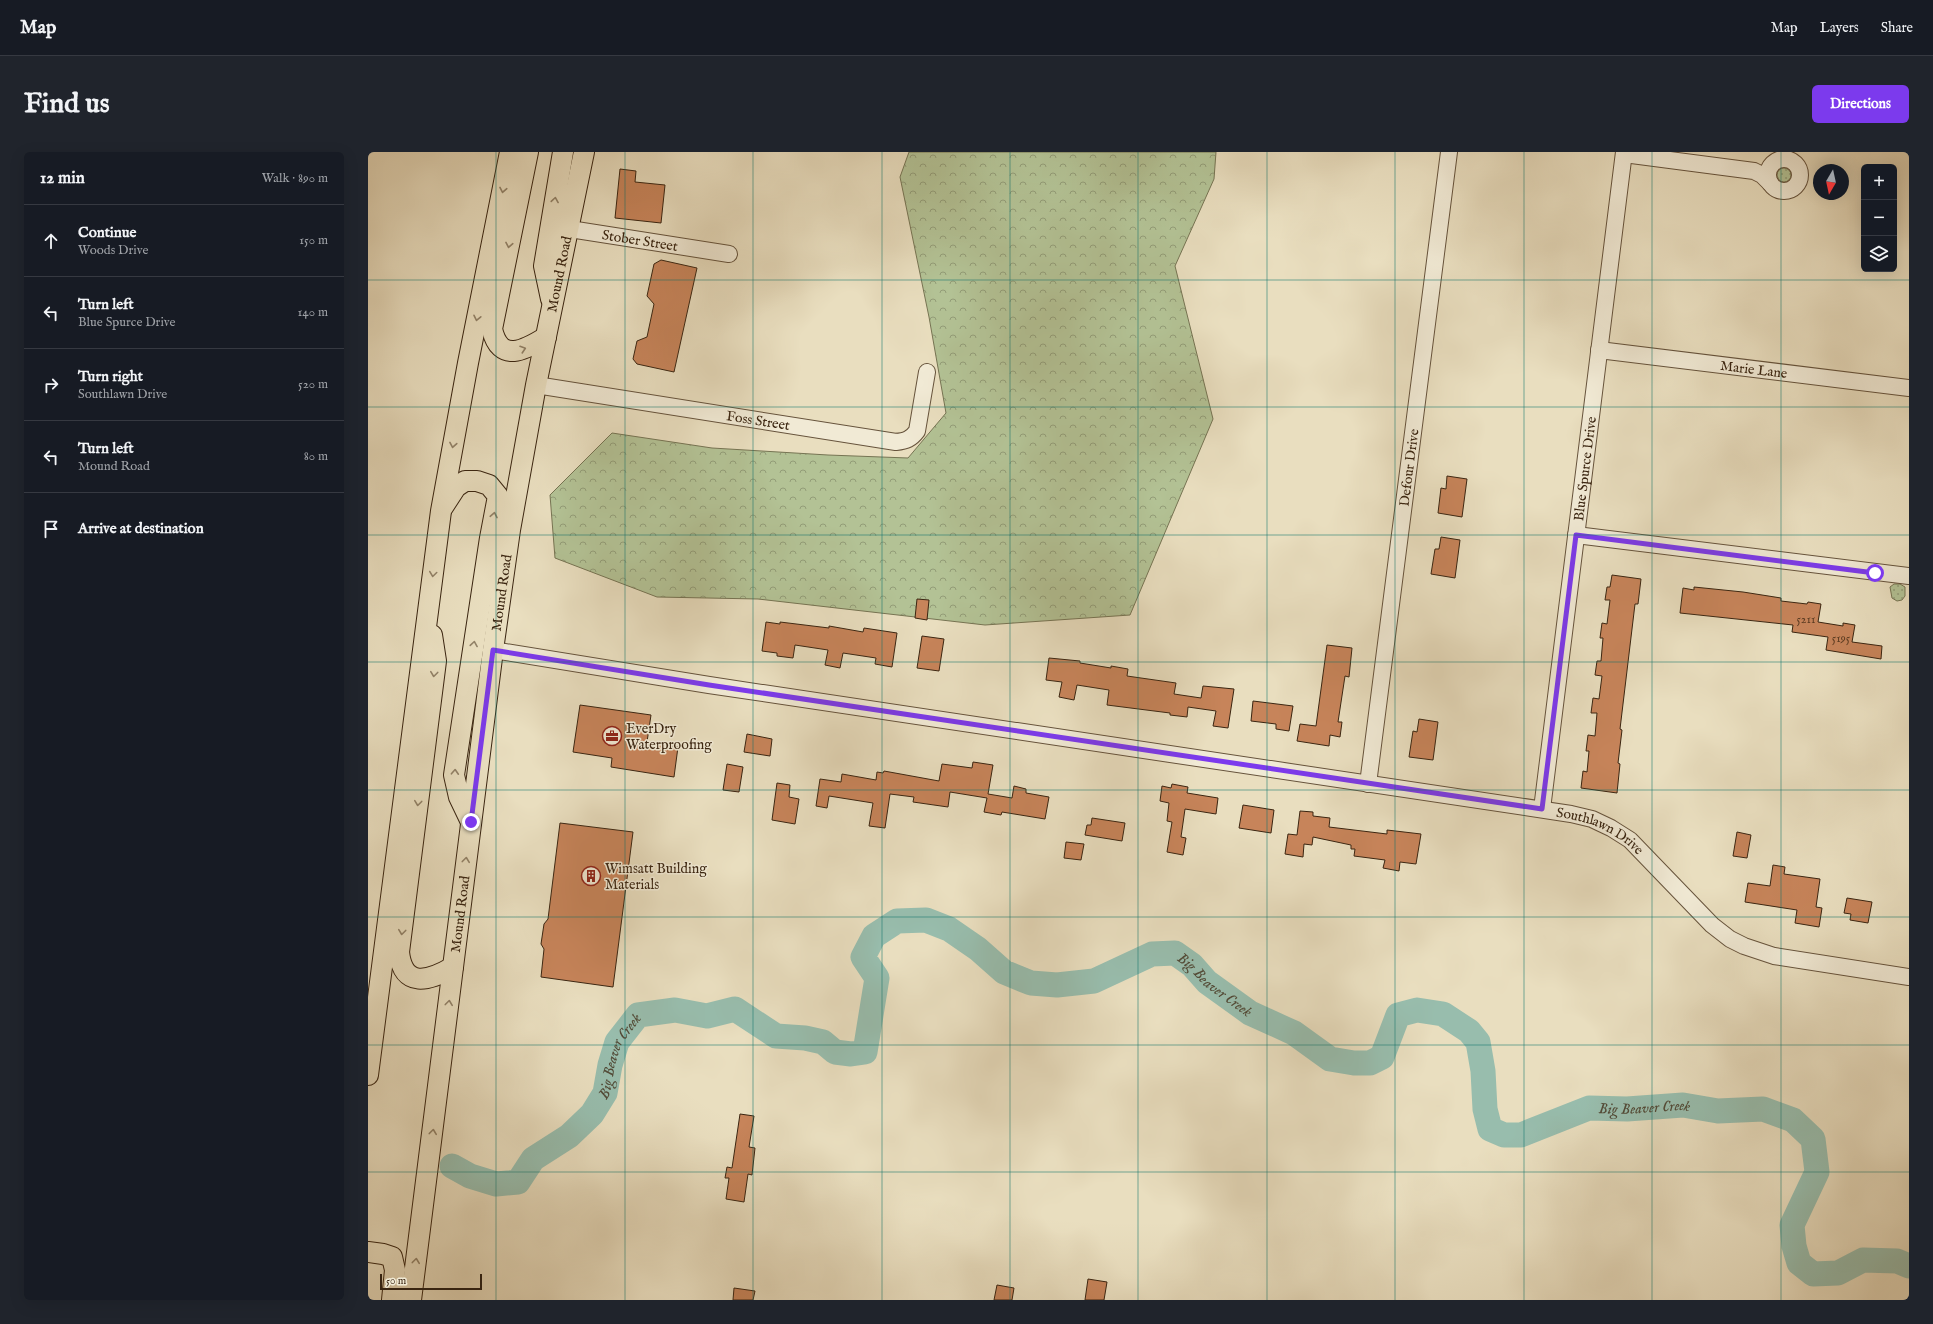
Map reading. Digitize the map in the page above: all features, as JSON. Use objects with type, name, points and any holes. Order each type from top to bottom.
[{"type":"main road","points":[[368,1075],[441,511],[468,363],[510,152]]},
{"type":"main road","points":[[528,152],[492,329],[494,338],[498,345],[506,350],[514,352],[530,347],[546,337]]},
{"type":"main road","points":[[560,227],[563,152]]},
{"type":"main road","name":"Mound Road","points":[[411,1300],[493,650],[510,530],[536,385],[552,307],[560,227],[584,152]]},
{"type":"main road","points":[[441,511],[456,487],[465,481],[477,481],[489,485],[498,496],[490,538],[454,775],[459,797],[471,822]]},
{"type":"main road","points":[[428,607],[436,661],[399,952],[400,963],[406,974],[417,979],[428,979],[439,976],[453,967]]},
{"type":"main road","points":[[368,1252],[384,1254],[392,1257],[395,1270],[392,1300]]},
{"type":"street","name":"Defour Drive","points":[[1368,784],[1449,152]]},
{"type":"street","points":[[1624,153],[1754,171],[1762,175],[1778,190],[1789,190],[1793,188],[1799,180],[1799,169],[1792,161],[1782,159],[1764,169],[1754,171]]},
{"type":"street","name":"Blue Spurce Drive","points":[[1542,809],[1624,153]]},
{"type":"street","points":[[1770,183],[1768,173],[1773,164]]},
{"type":"street","name":"Stober Street","points":[[560,227],[729,254]]},
{"type":"street","name":"Marie Lane","points":[[1600,350],[1909,388]]},
{"type":"street","name":"Foss Street","points":[[536,385],[896,442],[905,441],[912,437],[917,431],[927,372]]},
{"type":"street","points":[[1576,535],[1905,576]]},
{"type":"street","name":"Southlawn Drive","points":[[493,650],[716,686],[1542,809],[1592,819],[1612,828],[1630,840],[1712,925],[1744,946],[1774,956],[1909,977]]},
{"type":"green space","points":[[909,152],[1216,152],[1214,179],[1175,266],[1213,419],[1130,615],[985,625],[758,599],[657,597],[555,558],[550,495],[612,433],[712,448],[908,458],[946,413],[929,317],[900,177]]},
{"type":"green space","points":[[1781,168],[1787,168],[1791,172],[1791,178],[1787,182],[1781,182],[1777,178],[1777,172]]},
{"type":"green space","points":[[1894,584],[1900,584],[1905,587],[1905,596],[1902,600],[1897,601],[1892,598],[1890,587]]},
{"type":"building","points":[[620,169],[636,171],[635,182],[665,185],[661,223],[615,218]]},
{"type":"building","points":[[661,260],[697,268],[674,372],[637,364],[633,359],[637,341],[647,337],[654,304],[647,296],[654,264]]},
{"type":"building","points":[[1447,476],[1467,479],[1462,517],[1438,513],[1441,488],[1446,489]]},
{"type":"building","points":[[1441,537],[1460,540],[1455,578],[1431,574],[1435,549],[1439,549]]},
{"type":"building","points":[[1612,575],[1641,579],[1638,604],[1635,604],[1620,729],[1622,730],[1618,763],[1620,764],[1617,793],[1581,788],[1583,771],[1587,772],[1589,751],[1586,751],[1588,735],[1595,736],[1597,713],[1591,713],[1593,698],[1599,699],[1602,676],[1595,675],[1597,661],[1601,661],[1603,638],[1600,638],[1602,623],[1607,624],[1610,600],[1605,600],[1607,587],[1610,587]]},
{"type":"building","points":[[1694,587],[1781,598],[1781,601],[1821,604],[1818,622],[1843,626],[1843,623],[1855,625],[1852,642],[1882,646],[1881,659],[1826,650],[1828,637],[1792,632],[1793,625],[1680,613],[1683,588],[1694,590]]},
{"type":"building","points":[[917,599],[929,600],[927,620],[915,618]]},
{"type":"building","points":[[766,622],[780,624],[780,622],[829,628],[829,626],[863,632],[864,628],[897,633],[892,667],[875,664],[876,658],[843,653],[840,668],[825,665],[828,650],[795,645],[793,658],[777,656],[777,653],[762,651]]},
{"type":"building","points":[[922,636],[944,639],[939,671],[917,668]]},
{"type":"building","points":[[1327,645],[1352,648],[1349,677],[1345,676],[1338,722],[1342,722],[1340,737],[1330,735],[1329,746],[1297,741],[1300,724],[1316,726]]},
{"type":"building","points":[[1049,658],[1080,661],[1080,663],[1111,668],[1111,666],[1128,669],[1127,676],[1176,683],[1174,694],[1201,698],[1203,686],[1234,689],[1228,728],[1213,726],[1216,711],[1188,707],[1187,717],[1170,715],[1170,713],[1107,705],[1109,690],[1077,685],[1074,700],[1059,697],[1062,682],[1046,680]]},
{"type":"building","points":[[1253,701],[1293,706],[1289,731],[1276,729],[1276,724],[1251,721]]},
{"type":"building","name":"EverDry Waterproofing","points":[[580,705],[651,715],[647,742],[678,747],[674,777],[611,767],[612,758],[573,752]]},
{"type":"building","points":[[1419,719],[1438,722],[1433,760],[1409,757],[1413,731],[1417,732]]},
{"type":"building","points":[[747,734],[772,739],[770,756],[744,752]]},
{"type":"building","points":[[973,762],[993,765],[988,794],[1012,798],[1014,786],[1026,789],[1026,793],[1049,797],[1045,819],[1002,812],[1001,815],[984,812],[987,798],[950,792],[948,807],[913,802],[914,797],[890,794],[885,828],[869,826],[873,803],[829,796],[827,808],[816,806],[820,779],[841,782],[842,774],[876,780],[877,772],[883,773],[884,771],[939,781],[942,764],[972,768]]},
{"type":"building","points":[[727,764],[743,767],[739,792],[723,790]]},
{"type":"building","points":[[777,783],[790,785],[789,797],[799,799],[795,824],[772,820]]},
{"type":"building","points":[[1172,784],[1188,787],[1187,793],[1218,798],[1216,814],[1185,809],[1181,837],[1186,838],[1183,855],[1167,852],[1172,822],[1167,821],[1169,803],[1160,801],[1162,786],[1171,788]]},
{"type":"building","points":[[1243,805],[1274,810],[1271,833],[1239,828]]},
{"type":"building","points":[[1300,811],[1313,812],[1313,816],[1330,818],[1329,827],[1387,834],[1387,830],[1421,834],[1416,864],[1400,862],[1399,871],[1383,868],[1385,860],[1354,856],[1355,849],[1351,849],[1351,845],[1313,837],[1312,845],[1304,844],[1303,857],[1285,854],[1288,834],[1297,835]]},
{"type":"building","points":[[1092,818],[1125,823],[1122,841],[1085,835],[1087,825],[1091,825]]},
{"type":"building","name":"Wimsatt Building Materials","points":[[560,823],[633,832],[613,987],[541,977],[544,949],[541,944],[544,924],[548,919]]},
{"type":"building","points":[[1737,832],[1751,835],[1747,858],[1733,856]]},
{"type":"building","points":[[1066,842],[1084,844],[1081,860],[1064,858]]},
{"type":"building","points":[[1773,865],[1785,867],[1784,874],[1820,879],[1816,907],[1822,908],[1819,927],[1795,923],[1797,910],[1745,902],[1748,883],[1770,886]]},
{"type":"building","points":[[1847,898],[1872,902],[1868,923],[1850,920],[1851,914],[1844,913]]},
{"type":"building","points":[[740,1114],[754,1116],[749,1147],[755,1148],[752,1175],[748,1174],[744,1202],[726,1199],[729,1178],[725,1178],[727,1167],[732,1168]]},
{"type":"building","points":[[1088,1279],[1107,1282],[1104,1300],[1085,1300]]},
{"type":"building","points":[[997,1285],[1014,1288],[1012,1300],[994,1300]]},
{"type":"building","points":[[734,1288],[755,1291],[753,1300],[733,1300]]},
{"type":"waterway","name":"Big Beaver Creek","points":[[452,1166],[470,1176],[496,1184],[518,1182],[533,1159],[569,1136],[592,1114],[605,1093],[610,1065],[617,1042],[638,1015],[675,1010],[707,1016],[735,1009],[776,1036],[805,1038],[823,1042],[835,1052],[851,1054],[865,1052],[877,978],[863,957],[874,936],[897,921],[926,920],[949,929],[978,949],[1004,972],[1031,983],[1057,985],[1094,981],[1152,954],[1175,953],[1192,965],[1207,982],[1250,1013],[1294,1033],[1330,1059],[1354,1063],[1370,1063],[1382,1057],[1398,1015],[1417,1010],[1443,1014],[1469,1031],[1478,1042],[1483,1071],[1485,1109],[1490,1129],[1504,1135],[1521,1135],[1589,1108],[1627,1109],[1683,1105],[1718,1111],[1763,1109],[1793,1120],[1813,1139],[1817,1172],[1792,1225],[1794,1246],[1799,1263],[1813,1274],[1838,1273],[1863,1260],[1897,1261],[1909,1266]]},
{"type":"place","name":"EverDry Waterproofing","points":[[612,736]]},
{"type":"place","name":"Wimsatt Building Materials","points":[[591,876]]},
{"type":"route","points":[[471,822],[493,650],[709,685],[1542,809],[1576,535],[1875,573]]}]
